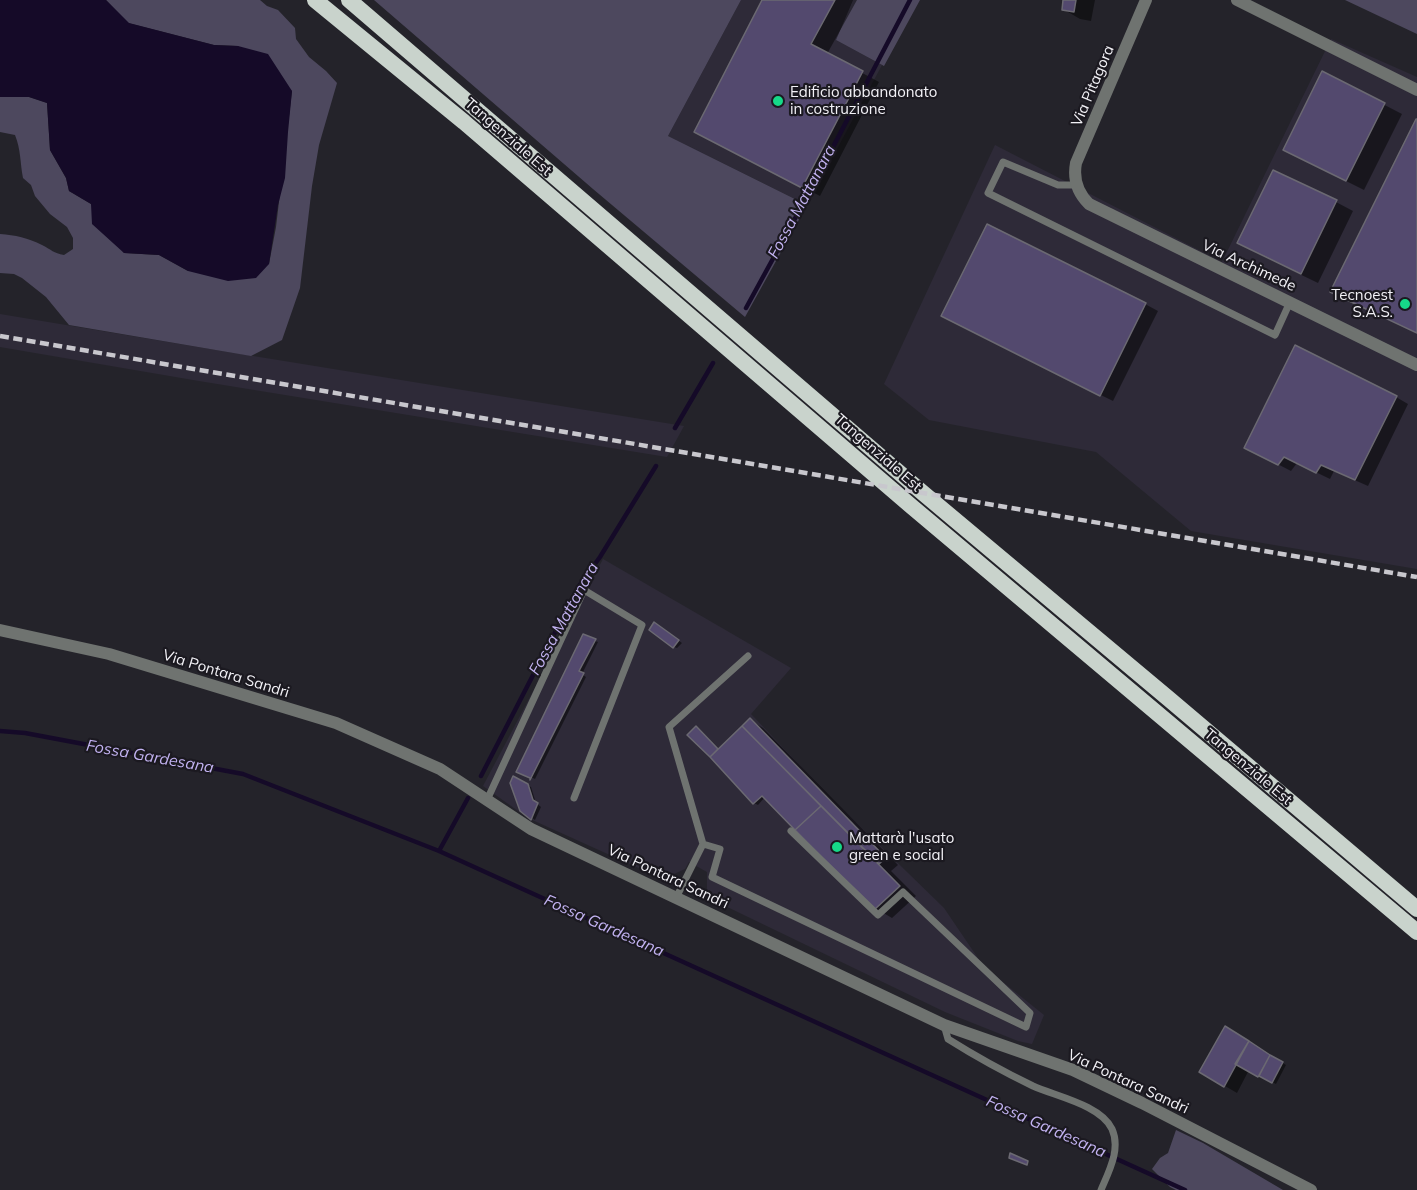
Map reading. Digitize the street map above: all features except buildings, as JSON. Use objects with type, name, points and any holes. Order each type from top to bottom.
[{"type":"highway","name":"Tangenziale Est","points":[[315,0],[464,122],[935,526],[1417,932]]},
{"type":"highway","name":"Tangenziale Est","points":[[349,0],[944,510],[1417,909]]},
{"type":"street","name":"Via Pitagora","points":[[1076,185],[1074,177],[1076,163],[1146,0]]},
{"type":"street","points":[[1237,0],[1258,5],[1417,90]]},
{"type":"street","name":"Via Archimede","points":[[1076,185],[1083,199],[1089,204],[1417,365]]},
{"type":"street","name":"Via Pontara Sandri","points":[[0,630],[108,654],[336,723],[440,769],[531,829],[944,1025],[1073,1070],[1311,1190]]},
{"type":"lane","points":[[1076,185],[1058,185],[1003,162],[988,193],[1275,335],[1290,302]]},
{"type":"lane","points":[[487,800],[584,590],[642,625],[574,798]]},
{"type":"lane","points":[[676,898],[703,844],[669,727],[748,656]]},
{"type":"lane","points":[[703,844],[720,849],[712,877],[1026,1027],[1030,1013],[903,892],[878,915],[791,831]]},
{"type":"lane","points":[[944,1025],[948,1039],[976,1056],[1034,1086],[1080,1104],[1100,1115],[1111,1127],[1116,1144],[1112,1163],[1101,1190]]},
{"type":"shaded area","points":[[0,0],[106,0],[129,23],[214,45],[238,46],[268,54],[292,91],[285,178],[278,205],[269,264],[256,278],[228,281],[188,271],[159,255],[124,253],[92,224],[91,204],[69,191],[66,178],[50,150],[47,103],[29,97],[0,97]]},
{"type":"shaded area","points":[[106,0],[260,0],[267,6],[278,10],[295,28],[296,39],[309,57],[337,83],[319,145],[300,288],[282,340],[251,356],[69,325],[46,297],[22,278],[14,274],[0,273],[0,234],[27,239],[64,255],[73,249],[73,238],[67,227],[50,214],[35,196],[31,185],[23,178],[15,135],[0,132],[0,97],[29,97],[47,103],[50,150],[66,178],[69,191],[91,204],[124,253],[159,255],[188,271],[269,264],[276,227],[292,91],[238,46],[214,45],[128,23]]},
{"type":"shaded area","points":[[374,0],[741,0],[668,136],[807,205],[745,317],[593,189]]},
{"type":"shaded area","name":"Edificio abbandonato in costruzione","points":[[741,0],[853,0],[836,40],[882,65],[807,205],[668,136]]},
{"type":"shaded area","points":[[853,0],[920,0],[884,66],[836,40]]},
{"type":"shaded area","points":[[1345,0],[1417,0],[1417,34]]},
{"type":"shaded area","points":[[1331,39],[1417,77],[1417,569],[1191,531],[1096,452],[929,420],[884,384],[995,145],[1222,262]]},
{"type":"shaded area","points":[[0,314],[684,426],[667,457],[199,381],[0,347]]},
{"type":"shaded area","points":[[603,559],[791,668],[751,714],[830,797],[944,908],[984,967],[1044,1015],[1032,1044],[1018,1041],[945,1012],[717,902],[707,896],[707,872],[689,862],[685,869],[663,879],[528,818],[483,786]]},
{"type":"shaded area","points":[[1176,1130],[1203,1143],[1283,1190],[1176,1190],[1170,1187],[1152,1169],[1160,1158],[1168,1153]]},
{"type":"waterway","name":"Fossa Mattanara","points":[[746,308],[910,0]]},
{"type":"waterway","name":"Fossa Mattanara","points":[[675,428],[713,363]]},
{"type":"waterway","name":"Fossa Mattanara","points":[[481,776],[579,586],[600,557],[656,466]]},
{"type":"waterway","name":"Fossa Gardesana","points":[[0,731],[25,733],[243,774],[439,851],[1185,1190]]},
{"type":"waterway","name":"Fossa Mattanara","points":[[439,851],[468,798]]},
{"type":"railway","points":[[0,336],[1417,577]]},
{"type":"place","name":"Edificio abbandonato in costruzione","points":[[778,101]]},
{"type":"place","name":"Tecnoest S.A.S.","points":[[1405,304]]},
{"type":"place","name":"Mattarà l'usato green e social","points":[[837,847]]}]
